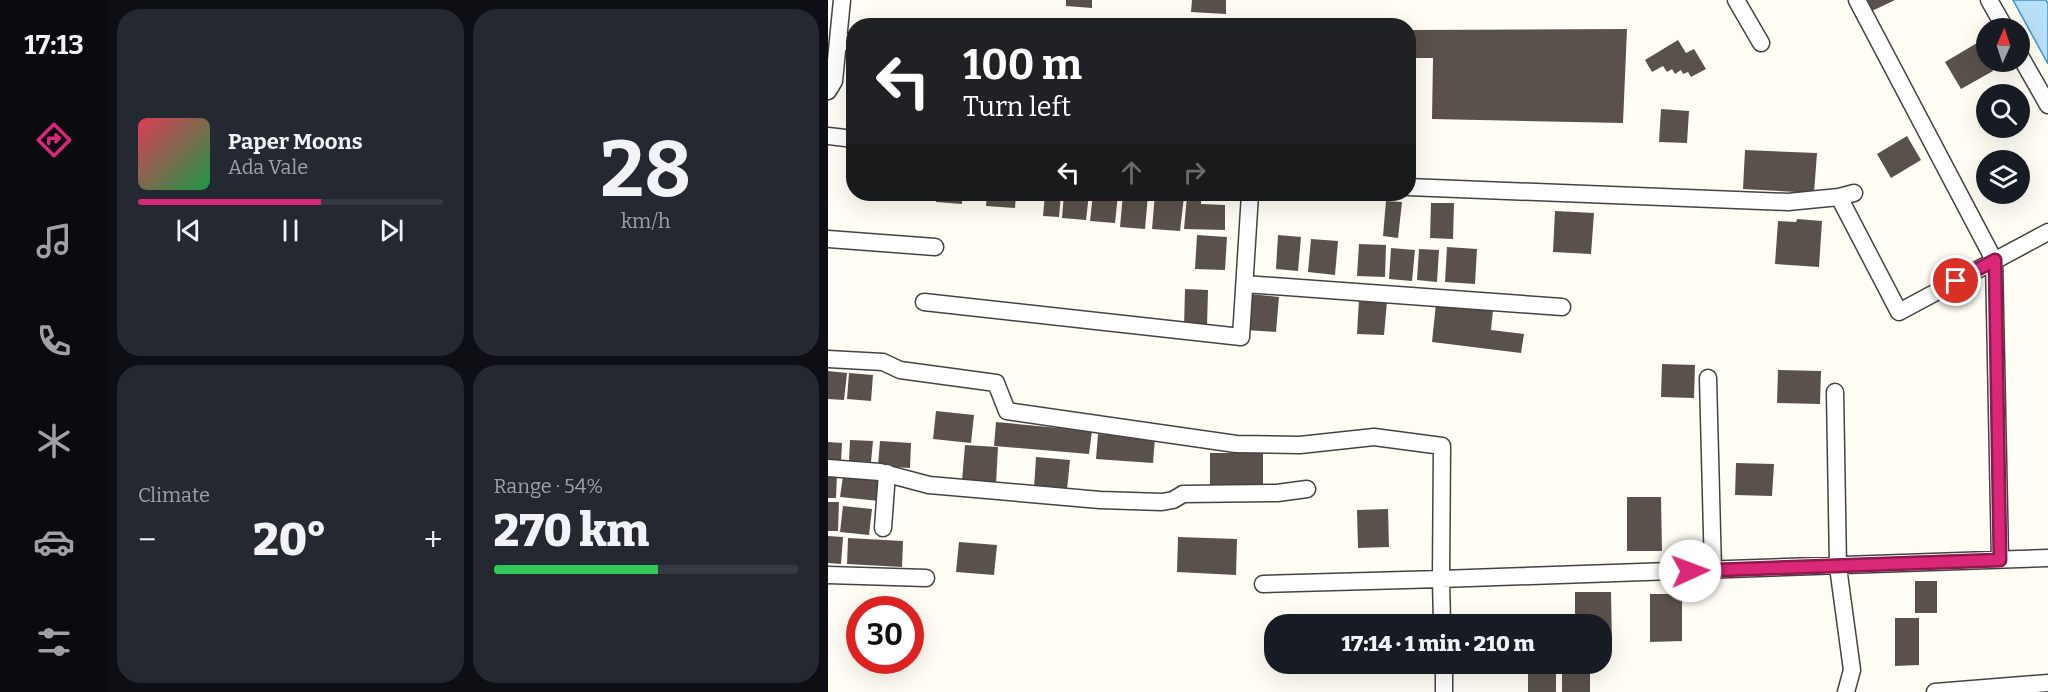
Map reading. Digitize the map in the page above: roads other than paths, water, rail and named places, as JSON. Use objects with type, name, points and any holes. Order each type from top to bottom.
[{"type":"street","points":[[828,91],[834,81],[846,42],[842,0]]},
{"type":"street","points":[[1736,0],[1761,44]]},
{"type":"street","points":[[1857,0],[1995,260],[2000,560]]},
{"type":"street","points":[[1989,0],[1999,18]]},
{"type":"street","points":[[2029,72],[2048,105]]},
{"type":"street","points":[[828,136],[846,138]]},
{"type":"street","points":[[1416,187],[1788,202],[1846,195],[1899,312],[2048,232]]},
{"type":"street","points":[[924,302],[1242,337],[1250,201]]},
{"type":"street","points":[[828,239],[935,247]]},
{"type":"street","points":[[1245,284],[1562,307]]},
{"type":"street","points":[[828,359],[883,362],[900,370],[996,383],[1007,411],[1236,444],[1300,445],[1374,437],[1442,446],[1443,614]]},
{"type":"street","points":[[1708,378],[1713,571]]},
{"type":"street","points":[[1835,392],[1838,567],[1852,670],[1846,692]]},
{"type":"street","points":[[828,468],[887,474],[929,485],[1100,500],[1162,502],[1173,500],[1183,494],[1277,493],[1307,489]]},
{"type":"street","points":[[883,528],[887,474]]},
{"type":"street","points":[[1263,584],[1838,567],[2048,558]]},
{"type":"street","points":[[828,575],[926,578]]},
{"type":"street","points":[[1444,674],[1444,692]]},
{"type":"street","points":[[1935,692],[2048,683]]},
{"type":"water","points":[[2013,0],[2046,0],[2048,4],[2048,64],[2030,31],[2030,18],[2023,18]]}]
